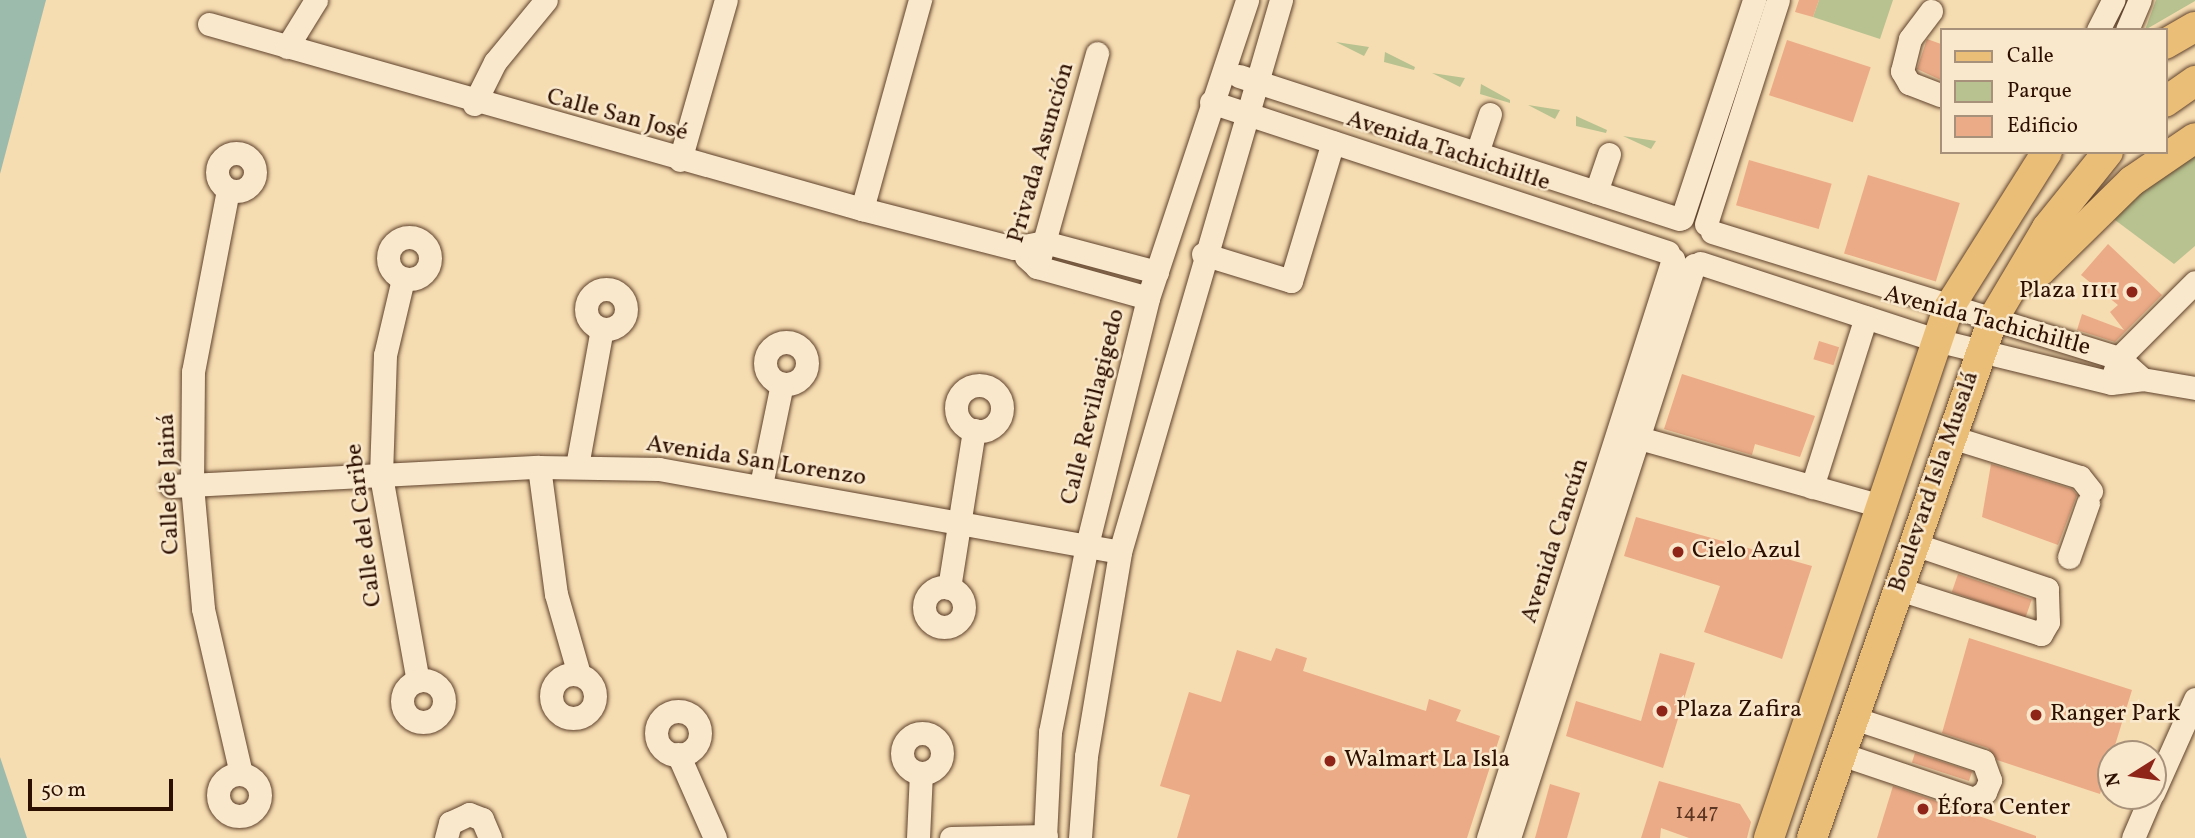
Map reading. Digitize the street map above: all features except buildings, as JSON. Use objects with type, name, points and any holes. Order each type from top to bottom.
[{"type":"main road","points":[[2167,43],[2195,27]]},
{"type":"main road","points":[[2167,101],[2195,81]]},
{"type":"main road","points":[[2011,287],[2040,271],[2132,181],[2195,138]]},
{"type":"main road","name":"Boulevard Isla Musalá","points":[[1812,838],[1899,589],[1948,436],[1993,320],[2047,228],[2106,154]]},
{"type":"main road","name":"Boulevard Isla Musalá","points":[[1769,838],[1878,505],[1948,309],[2038,159]]},
{"type":"main road","points":[[1782,794],[1822,809]]},
{"type":"street","points":[[287,47],[316,0]]},
{"type":"street","points":[[474,104],[495,62],[546,0]]},
{"type":"street","points":[[680,160],[726,0]]},
{"type":"street","points":[[862,209],[920,0]]},
{"type":"street","name":"Calle Revillagigedo","points":[[1046,837],[1050,732],[1087,545],[1148,298],[1247,0]]},
{"type":"street","points":[[1080,838],[1086,756],[1120,552],[1203,254],[1281,0]]},
{"type":"street","points":[[1754,0],[1681,219],[1666,237],[1684,260],[1711,254],[1709,228],[1778,0]]},
{"type":"street","points":[[2099,28],[2113,0]]},
{"type":"street","points":[[2128,28],[2140,0]]},
{"type":"street","points":[[1931,11],[1910,39],[1902,71],[1909,83],[1940,95]]},
{"type":"street","name":"Calle San José","points":[[209,24],[474,104],[1014,248],[1037,267],[1148,298]]},
{"type":"street","name":"Privada Asunción","points":[[1037,267],[1097,52]]},
{"type":"street","name":"Avenida Tachichiltle","points":[[1222,70],[1709,228],[1948,309],[2119,358],[2142,379]]},
{"type":"street","name":"Avenida Tachichiltle","points":[[1211,102],[1684,260],[1936,340],[1981,348],[2111,383],[2142,379],[2195,388]]},
{"type":"street","points":[[1477,153],[1490,114]]},
{"type":"street","points":[[1203,254],[1291,281],[1333,142]]},
{"type":"street","points":[[1596,192],[1609,154]]},
{"type":"street","name":"Calle de Jainá","points":[[228,190],[193,372],[181,485],[203,609],[241,774]]},
{"type":"street","name":"Calle San José","points":[[1014,248],[1044,242],[1157,272]]},
{"type":"street","name":"Avenida Cancún","points":[[1509,838],[1684,260]]},
{"type":"street","name":"Calle del Caribe","points":[[403,279],[385,355],[381,476],[418,681]]},
{"type":"street","points":[[2111,383],[2119,358],[2195,282]]},
{"type":"street","points":[[1812,487],[1866,317]]},
{"type":"street","points":[[577,466],[602,329]]},
{"type":"street","points":[[761,485],[782,384]]},
{"type":"street","points":[[949,588],[974,430]]},
{"type":"street","points":[[1629,435],[1878,505]]},
{"type":"street","name":"Avenida Cancún","points":[[1488,838],[1629,435]]},
{"type":"street","points":[[1948,436],[2080,477],[2089,497],[2069,557]]},
{"type":"street","points":[[539,467],[556,594],[579,674]]},
{"type":"street","name":"Avenida San Lorenzo","points":[[181,485],[539,467],[659,469],[761,485],[958,525],[1120,552]]},
{"type":"street","points":[[1899,589],[2041,634],[2048,622],[2047,589],[1914,544]]},
{"type":"street","points":[[2167,761],[2195,699]]},
{"type":"street","points":[[1841,754],[1974,799],[1990,780],[1983,761],[1854,718]]},
{"type":"street","points":[[678,754],[715,838]]},
{"type":"street","points":[[918,838],[921,773]]},
{"type":"street","points":[[2133,838],[2145,810]]},
{"type":"street","points":[[446,838],[450,824],[469,814],[482,819],[490,838]]},
{"type":"street","points":[[951,838],[1046,837]]},
{"type":"green space","points":[[1819,0],[1893,0],[1880,39],[1813,17]]},
{"type":"green space","points":[[2156,0],[2195,0],[2148,28],[2146,28]]},
{"type":"green space","points":[[1336,42],[1369,47],[1364,56]]},
{"type":"green space","points":[[1385,52],[1415,67],[1414,70],[1384,62]]},
{"type":"green space","points":[[1432,73],[1465,78],[1460,87]]},
{"type":"green space","points":[[1481,84],[1510,100],[1510,103],[1480,94]]},
{"type":"green space","points":[[1528,105],[1560,110],[1555,119]]},
{"type":"green space","points":[[1576,116],[1607,130],[1606,133],[1576,126]]},
{"type":"green space","points":[[1623,136],[1656,141],[1651,149]]},
{"type":"green space","points":[[2195,148],[2195,246],[2174,264],[2111,217]]},
{"type":"shaded area","points":[[0,0],[46,0],[0,174]]},
{"type":"shaded area","points":[[0,757],[27,838],[0,838]]},
{"type":"place","name":"Plaza 1111","points":[[2132,292]]},
{"type":"place","name":"Cielo Azul","points":[[1678,552]]},
{"type":"place","name":"Plaza Zafira","points":[[1662,711]]},
{"type":"place","name":"Ranger Park","points":[[2036,715]]},
{"type":"place","name":"Walmart La Isla","points":[[1330,761]]},
{"type":"place","name":"Éfora Center","points":[[1923,809]]}]
